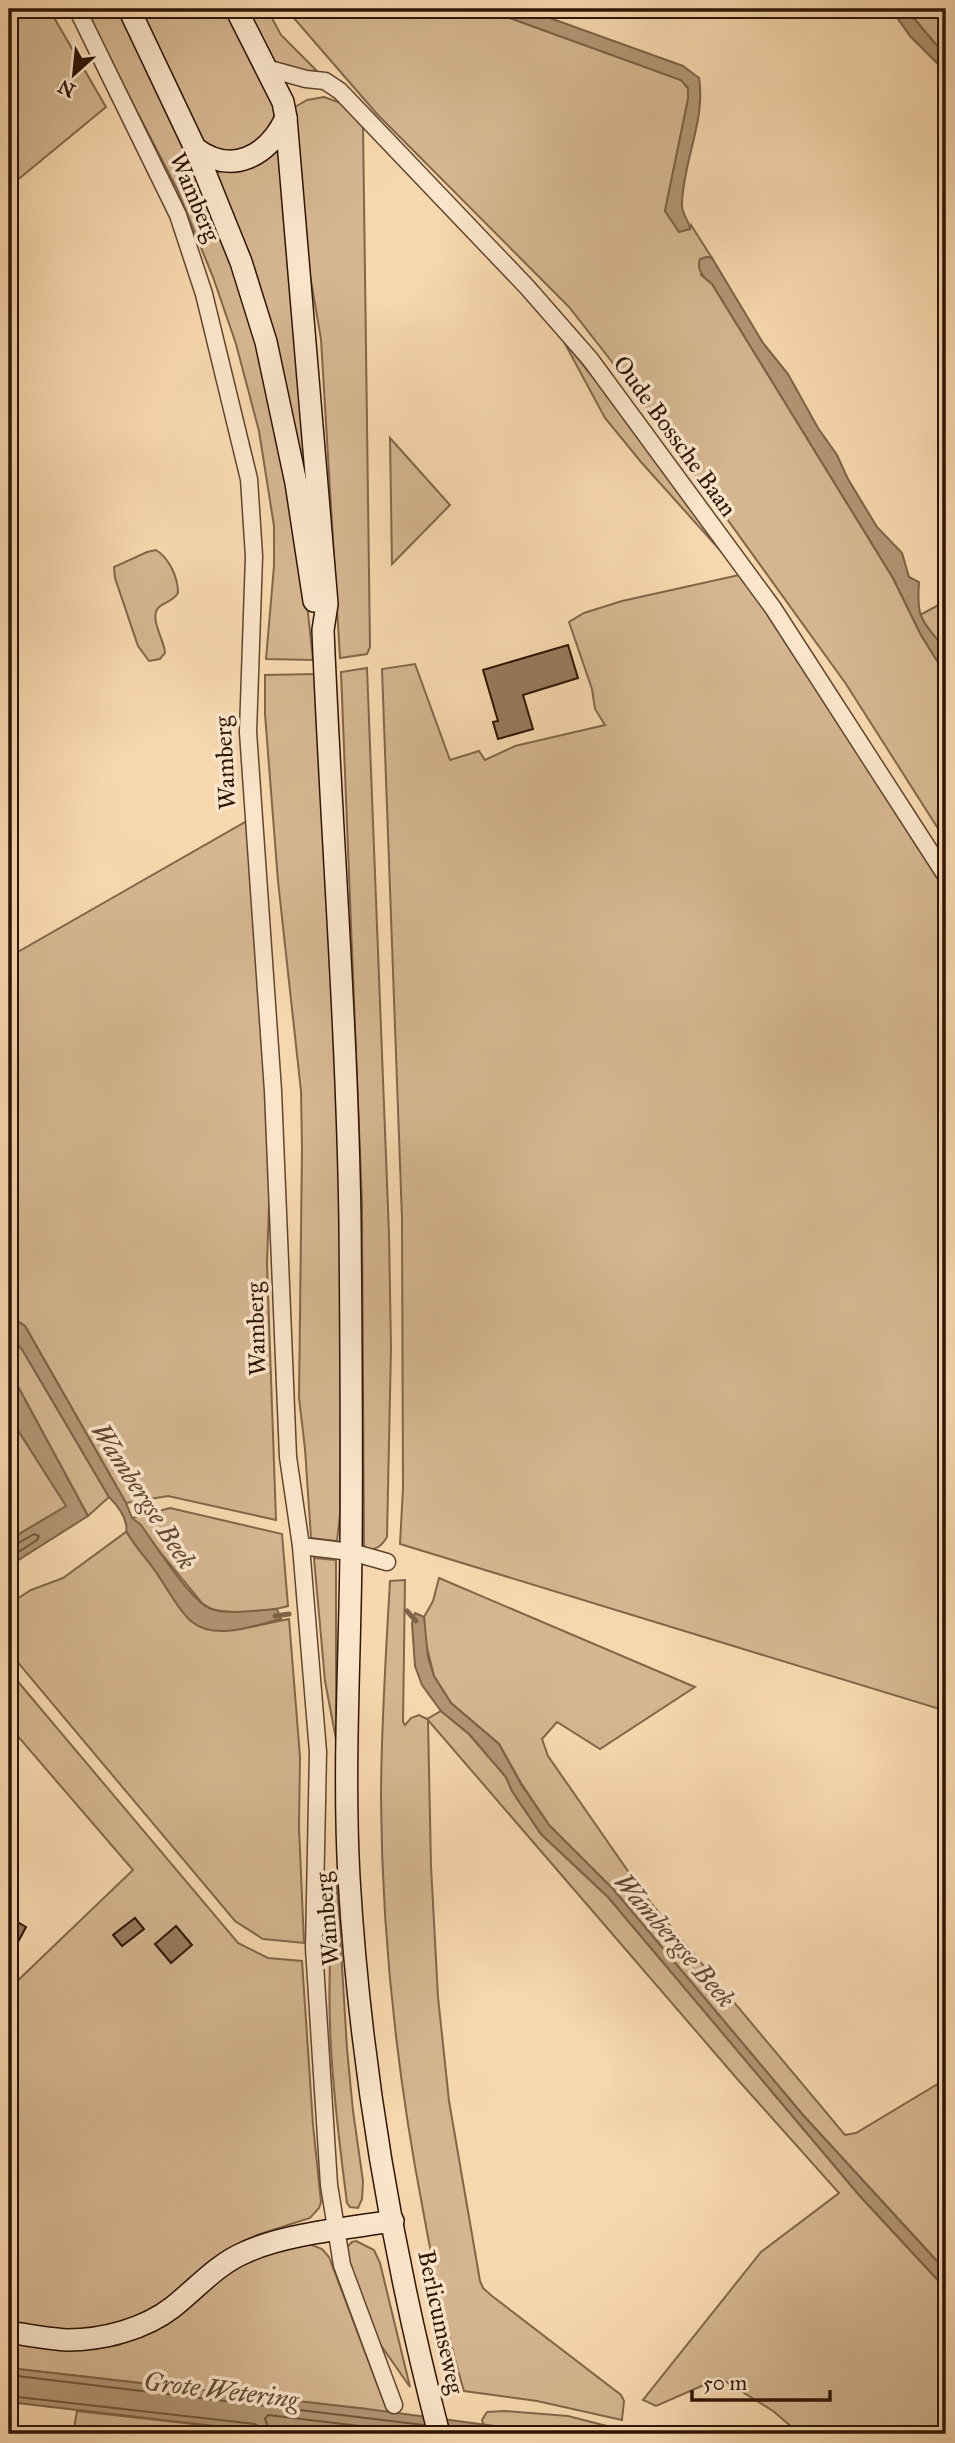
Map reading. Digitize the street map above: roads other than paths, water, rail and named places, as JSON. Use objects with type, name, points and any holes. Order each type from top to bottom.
[{"type":"main road","name":"Wamberg","points":[[129,9],[195,148],[241,262],[266,342],[296,483],[315,605],[323,630]]},
{"type":"main road","name":"Wamberg","points":[[236,9],[285,110],[327,604],[323,630],[340,949],[349,1205],[351,1552],[346,1710],[349,1877],[369,2095],[382,2178],[393,2221]]},
{"type":"main road","points":[[195,148],[215,160],[236,161],[247,158],[267,148],[275,140],[285,110]]},
{"type":"main road","points":[[9,2332],[68,2340],[104,2336],[139,2327],[172,2308],[226,2263],[246,2252],[272,2243],[393,2221]]},
{"type":"main road","name":"Berlicumseweg","points":[[393,2221],[439,2434]]},
{"type":"street","name":"Wamberg","points":[[77,9],[178,215],[204,294],[249,479],[254,556],[248,732],[273,1091],[288,1457],[301,1546],[318,1752],[314,1948],[329,2185],[336,2230]]},
{"type":"street","name":"Oude Bossche Baan","points":[[266,68],[306,79],[325,81],[340,91],[527,288],[590,359],[773,608],[946,876]]},
{"type":"street","points":[[285,110],[294,88],[306,79]]},
{"type":"street","points":[[301,1546],[351,1552],[387,1562]]},
{"type":"street","points":[[336,2230],[342,2265],[394,2405]]},
{"type":"water","points":[[485,9],[525,9],[683,66],[699,78],[697,125],[682,204],[690,229],[679,232],[665,211],[688,99],[688,88],[681,80]]},
{"type":"water","points":[[891,9],[906,9],[938,47],[946,46],[946,72],[910,36]]},
{"type":"water","points":[[712,258],[763,343],[788,374],[877,527],[902,553],[909,577],[919,582],[920,614],[946,651],[946,675],[921,635],[893,578],[712,284],[702,273],[699,267],[700,259]]},
{"type":"water","points":[[9,1316],[25,1326],[132,1518],[141,1525],[193,1595],[203,1604],[218,1611],[277,1609],[281,1619],[224,1631],[202,1628],[187,1618],[132,1540],[126,1530],[122,1513],[109,1497],[23,1351],[9,1333]]},
{"type":"water","points":[[9,1370],[88,1516],[9,1566],[9,1540],[66,1506],[14,1424],[9,1405]]},
{"type":"water","points":[[415,1613],[424,1617],[428,1657],[434,1676],[451,1703],[499,1744],[521,1784],[549,1825],[613,1889],[803,2115],[946,2271],[946,2289],[859,2195],[608,1897],[541,1834],[512,1791],[506,1777],[469,1734],[441,1711],[422,1685],[415,1666],[412,1623]]},
{"type":"water","points":[[9,2368],[367,2409],[555,2434],[284,2434],[9,2402]]},
{"type":"waterway","name":"Wambergse Beek","points":[[407,1611],[416,1621]]},
{"type":"waterway","name":"Wambergse Beek","points":[[275,1616],[289,1614]]},
{"type":"water label","name":"Grote Wetering","points":[[221,2390]]}]
